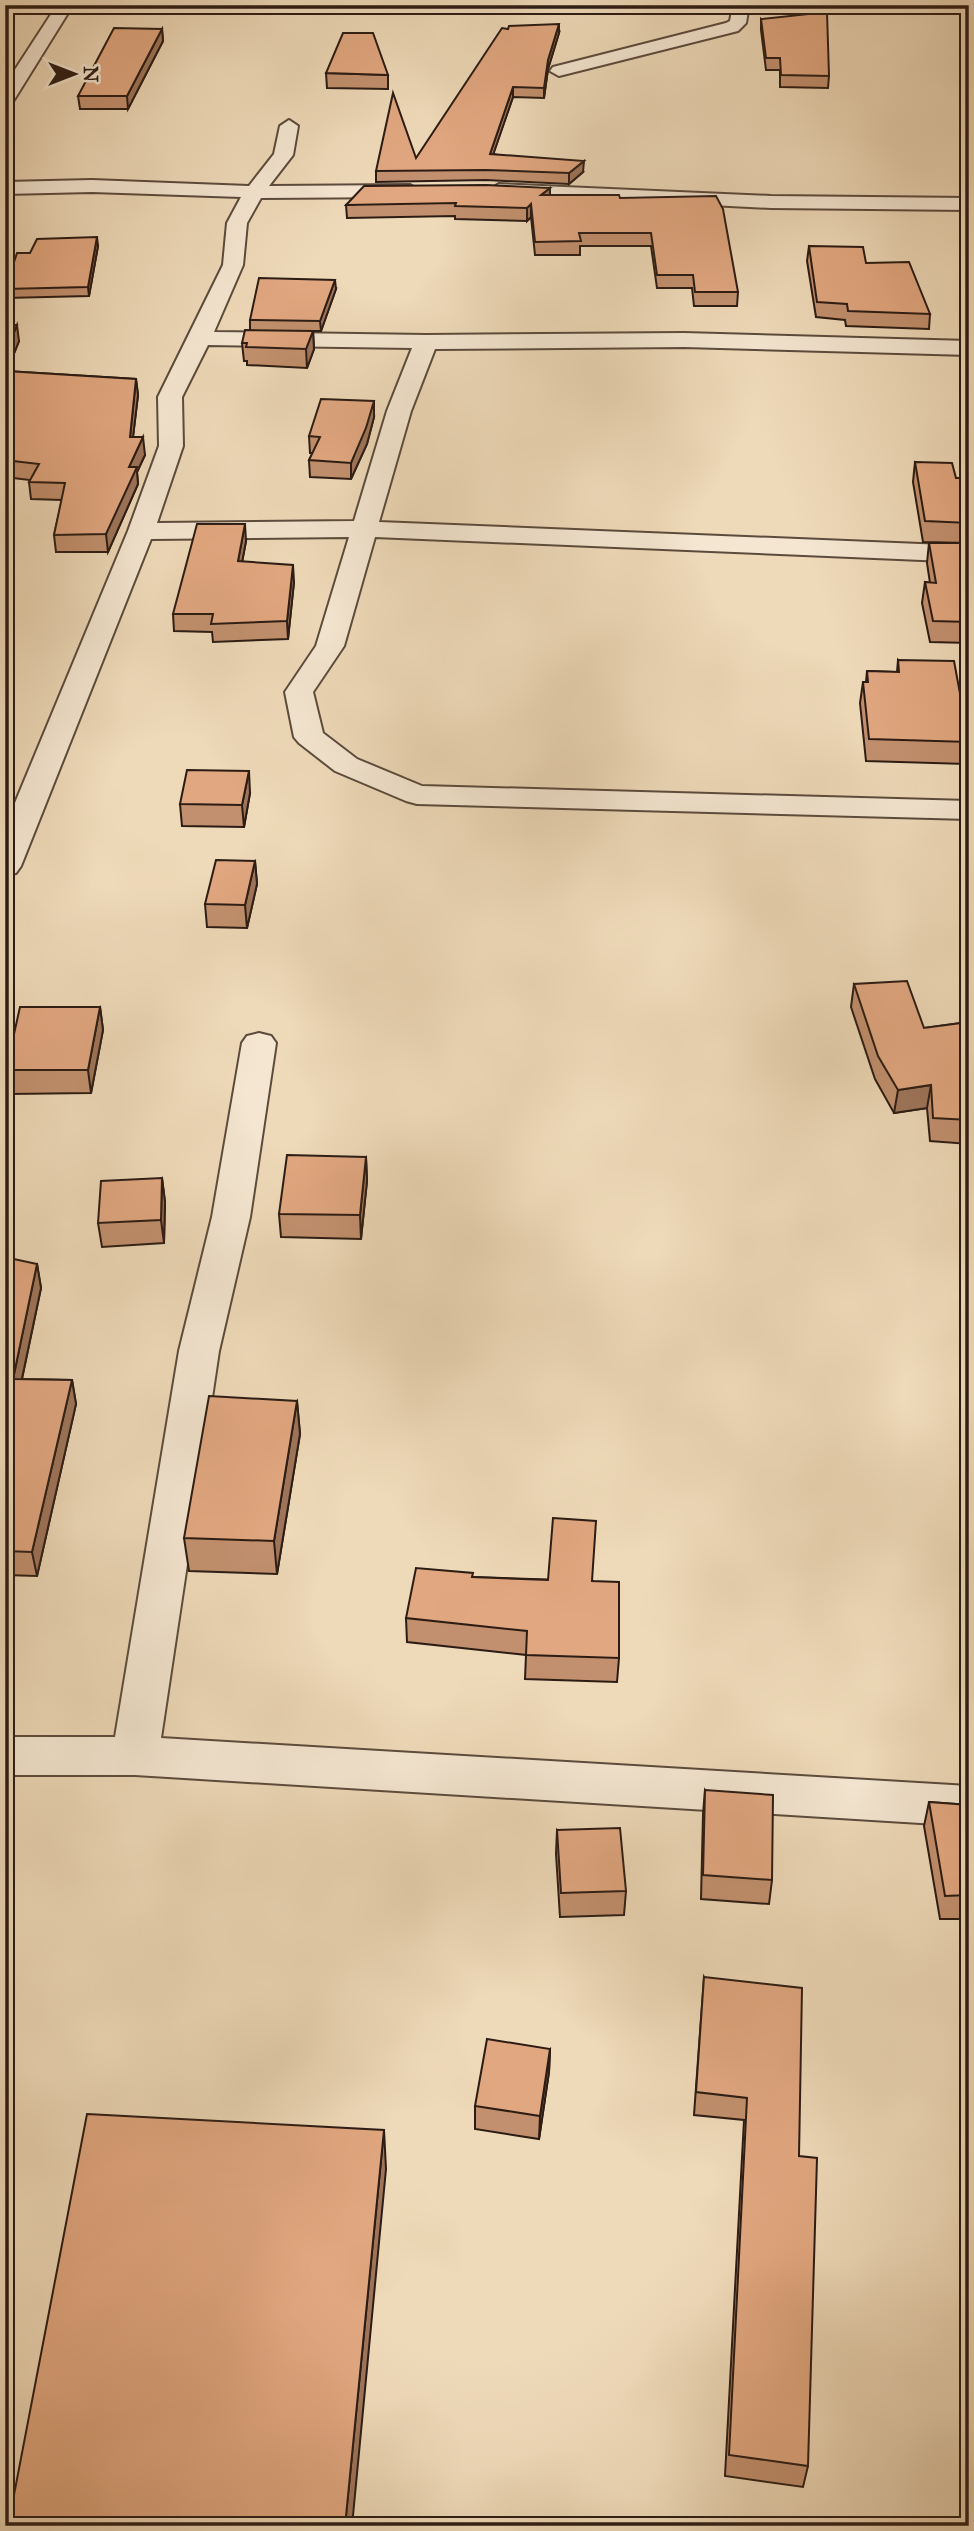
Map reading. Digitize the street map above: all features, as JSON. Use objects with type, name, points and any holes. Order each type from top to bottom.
[{"type":"street","points":[[5,100],[65,5]]},
{"type":"street","points":[[559,71],[732,27],[738,23],[741,5]]},
{"type":"street","points":[[5,866],[141,531],[171,446],[170,397],[233,264],[237,223],[254,192],[283,155],[289,126]]},
{"type":"street","points":[[5,188],[92,186],[254,192],[433,190]]},
{"type":"street","points":[[473,190],[771,202],[969,204]]},
{"type":"street","points":[[200,338],[426,342],[684,340],[969,348]]},
{"type":"street","points":[[426,342],[399,411],[330,646],[299,692],[309,737],[346,765],[416,794],[969,810]]},
{"type":"street","points":[[141,531],[365,529],[969,554]]},
{"type":"street","points":[[135,1756],[200,1351],[231,1217],[259,1043]]},
{"type":"street","points":[[5,1756],[135,1756],[969,1806]]},
{"type":"building","points":[[827,12],[829,76],[781,75],[780,58],[766,58],[761,19]]},
{"type":"building","points":[[559,24],[548,60],[544,88],[513,87],[490,154],[584,161],[569,173],[486,170],[376,171],[393,93],[416,158],[502,28]]},
{"type":"building","points":[[114,28],[162,29],[127,96],[78,96]]},
{"type":"building","points":[[343,33],[373,33],[388,75],[326,73]]},
{"type":"building","points":[[486,185],[550,188],[541,195],[619,195],[620,198],[716,196],[723,209],[738,292],[695,292],[693,275],[657,275],[651,233],[579,233],[581,241],[535,242],[531,204],[527,208],[455,206],[456,203],[346,205],[364,186]]},
{"type":"building","points":[[97,237],[88,287],[5,289],[17,253],[30,253],[37,239]]},
{"type":"building","points":[[809,246],[863,247],[866,263],[909,262],[930,314],[848,311],[847,304],[817,302]]},
{"type":"building","points":[[259,278],[335,280],[320,321],[250,320]]},
{"type":"building","points":[[5,325],[17,325],[5,354]]},
{"type":"building","points":[[245,330],[313,331],[306,349],[246,347],[247,343],[242,343]]},
{"type":"building","points":[[5,371],[136,379],[130,437],[143,437],[129,467],[137,467],[106,534],[54,535],[65,483],[29,482],[39,464],[5,460]]},
{"type":"building","points":[[321,399],[374,401],[351,463],[309,460],[320,437],[309,436]]},
{"type":"building","points":[[915,462],[952,463],[956,478],[969,478],[969,523],[925,521]]},
{"type":"building","points":[[197,524],[245,524],[238,561],[293,565],[287,621],[211,624],[213,614],[173,614]]},
{"type":"building","points":[[929,543],[969,543],[969,622],[933,621],[925,582],[936,583]]},
{"type":"building","points":[[898,660],[954,661],[969,742],[869,739],[863,682],[868,682],[867,671],[899,672]]},
{"type":"building","points":[[187,770],[249,771],[242,805],[180,804]]},
{"type":"building","points":[[216,860],[255,861],[245,905],[205,904]]},
{"type":"building","points":[[907,981],[924,1028],[969,1022],[969,1120],[933,1118],[931,1085],[898,1090],[878,1056],[854,984]]},
{"type":"building","points":[[20,1007],[100,1007],[88,1070],[6,1070]]},
{"type":"building","points":[[287,1155],[366,1157],[360,1215],[279,1214]]},
{"type":"building","points":[[162,1178],[161,1220],[98,1223],[101,1181]]},
{"type":"building","points":[[9,1258],[37,1264],[13,1379],[72,1380],[32,1552],[5,1551],[5,1269]]},
{"type":"building","points":[[209,1396],[297,1401],[274,1541],[184,1538]]},
{"type":"building","points":[[553,1518],[596,1521],[592,1581],[619,1582],[619,1658],[526,1655],[527,1631],[406,1618],[416,1568],[473,1573],[472,1577],[548,1580]]},
{"type":"building","points":[[705,1790],[773,1795],[772,1880],[703,1875]]},
{"type":"building","points":[[929,1802],[969,1805],[969,1895],[945,1896]]},
{"type":"building","points":[[620,1828],[626,1891],[561,1893],[557,1830]]},
{"type":"building","points":[[704,1977],[802,1988],[799,2156],[817,2158],[808,2466],[729,2455],[747,2098],[696,2092]]},
{"type":"building","points":[[487,2039],[550,2049],[540,2116],[475,2106]]},
{"type":"building","points":[[87,2114],[384,2130],[345,2526],[8,2526]]}]
